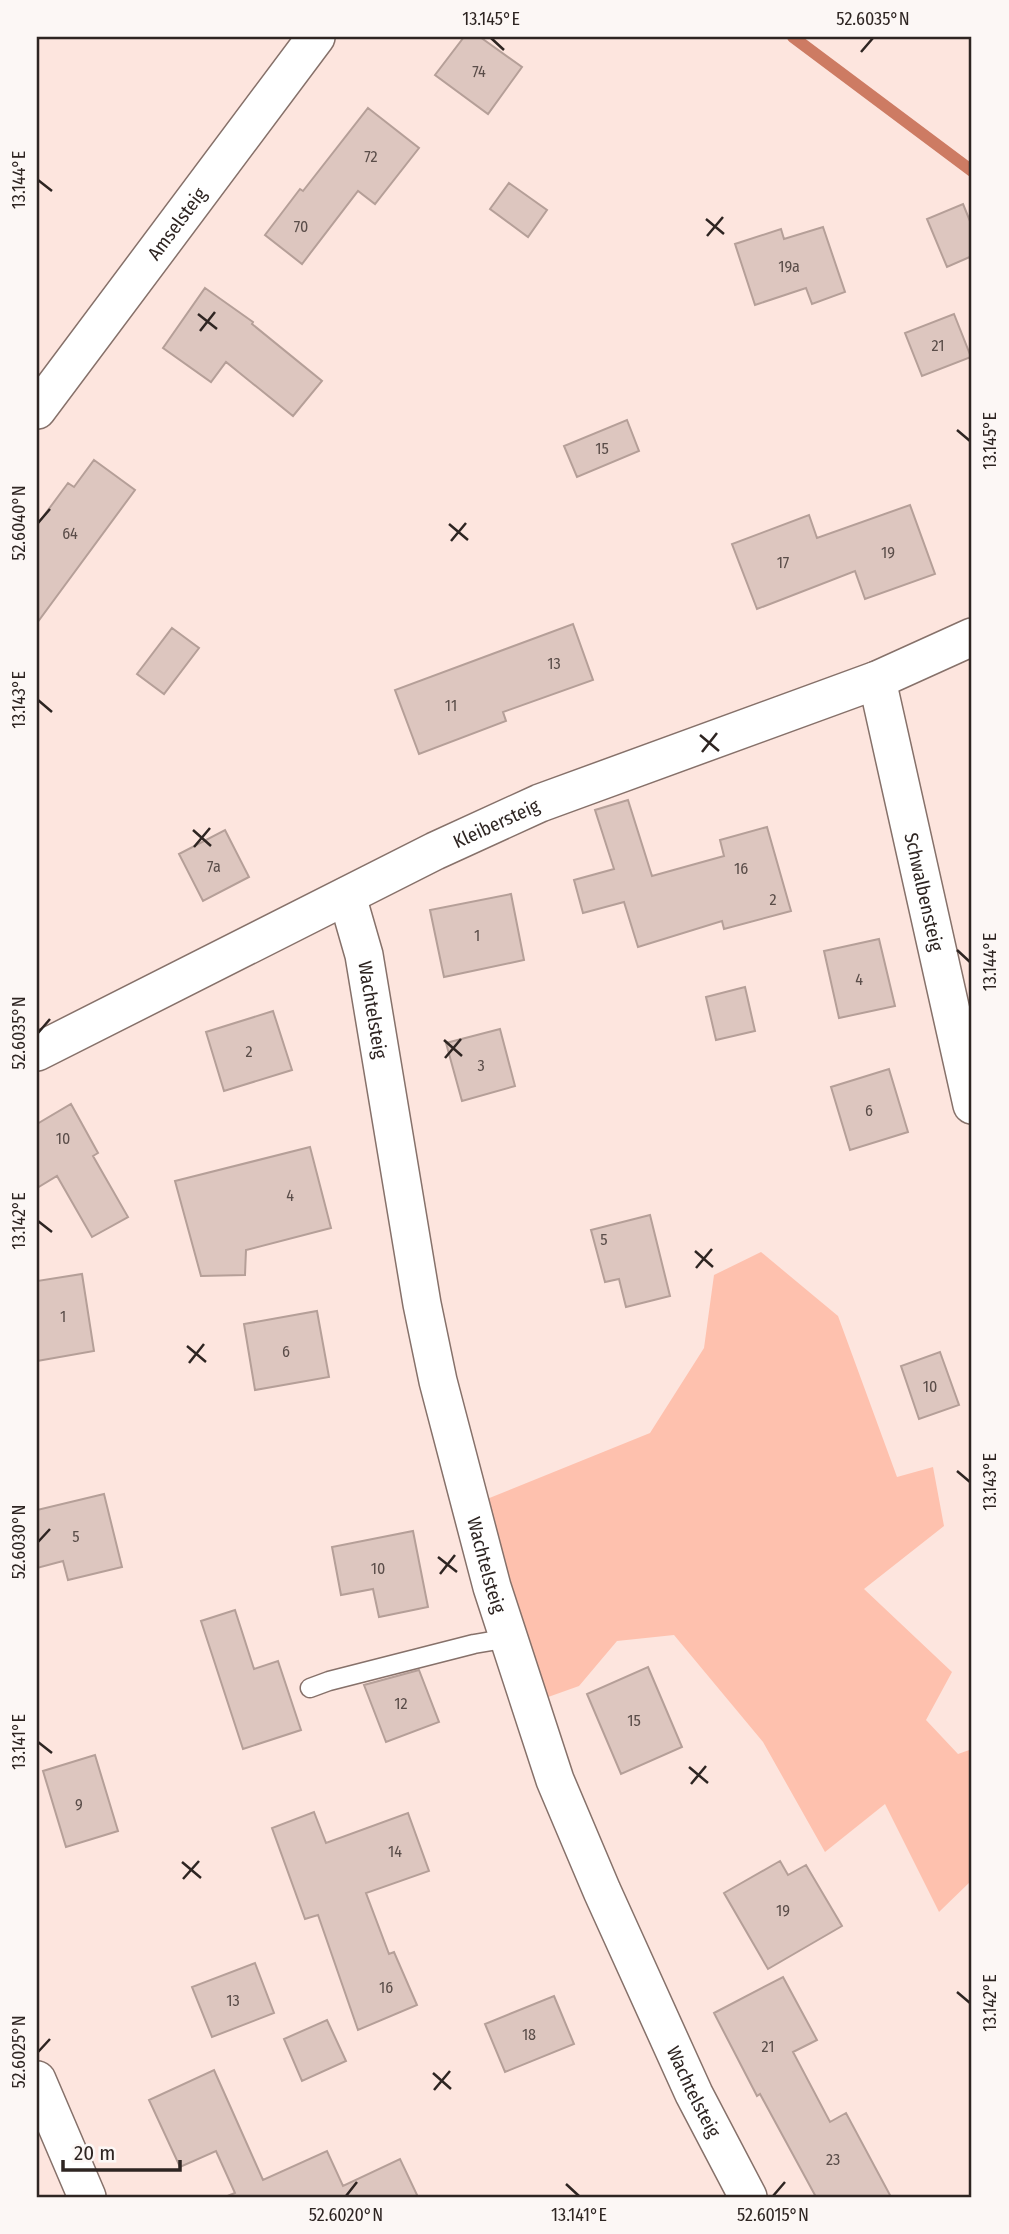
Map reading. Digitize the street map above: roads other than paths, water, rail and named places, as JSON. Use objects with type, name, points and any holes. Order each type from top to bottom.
[{"type":"street","name":"Amselsteig","points":[[37,410],[316,37]]},
{"type":"street","name":"Kleibersteig","points":[[37,1052],[435,851],[540,803],[877,680],[972,637]]},
{"type":"street","name":"Schwalbensteig","points":[[877,680],[972,1105]]},
{"type":"street","name":"Wachtelsteig","points":[[347,896],[364,955],[422,1304],[438,1381],[492,1587],[555,1780],[694,2094],[748,2197]]},
{"type":"street","points":[[37,2080],[87,2197]]},
{"type":"lane","points":[[310,1688],[355,1674],[509,1637]]},
{"type":"waterway","points":[[793,37],[972,171]]}]
